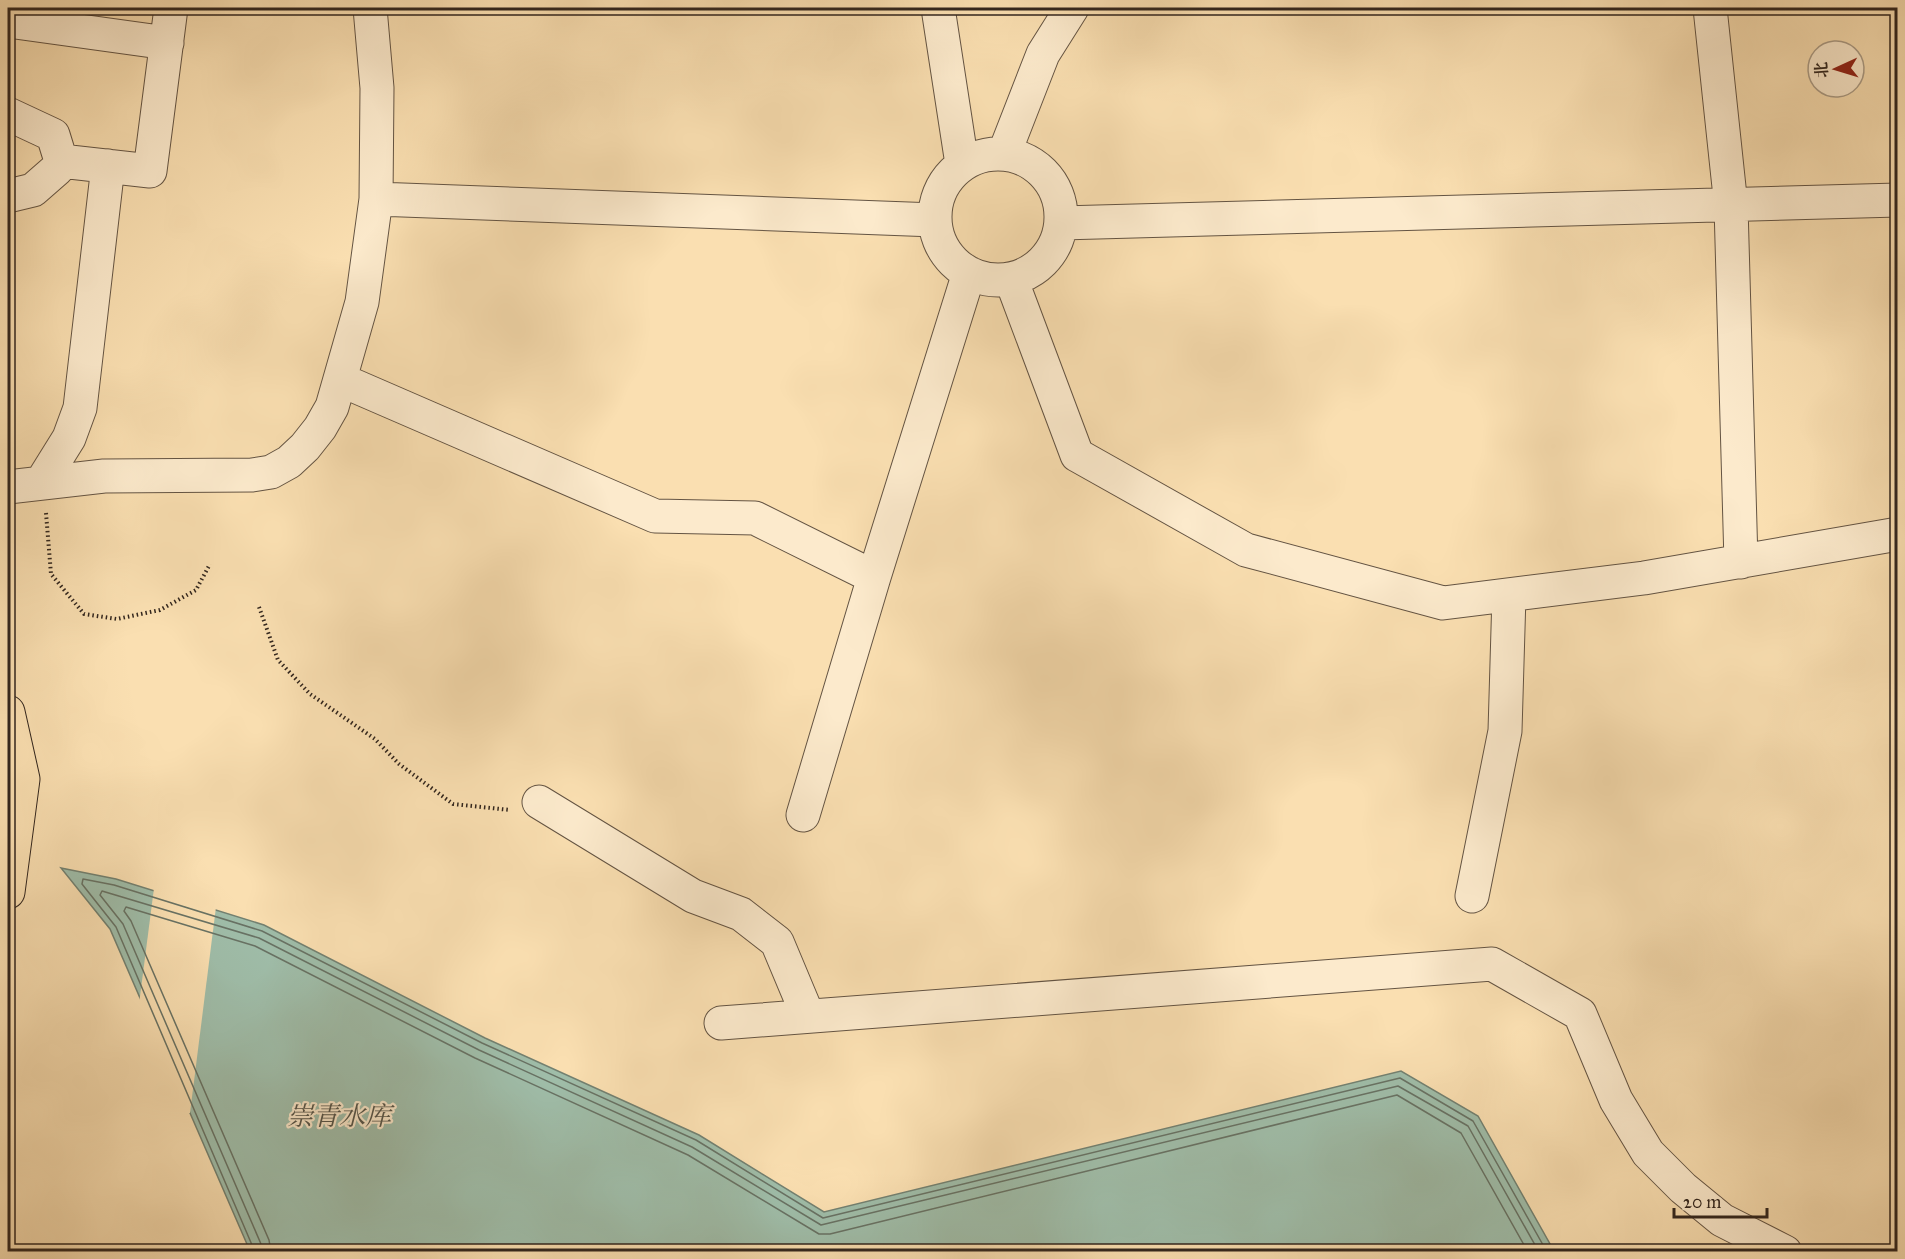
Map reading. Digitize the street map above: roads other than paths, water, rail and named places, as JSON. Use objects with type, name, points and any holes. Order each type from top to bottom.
[{"type":"main road","points":[[8,712],[23,779],[8,892]]},
{"type":"street","points":[[61,161],[150,171],[171,8]]},
{"type":"street","points":[[8,487],[104,476],[252,475],[271,472],[289,462],[320,428],[332,406],[341,380],[362,302],[376,199],[377,88],[370,8]]},
{"type":"street","points":[[938,8],[962,164]]},
{"type":"street","points":[[1004,154],[1043,54],[1072,8]]},
{"type":"street","points":[[1710,8],[1731,206],[1741,562]]},
{"type":"street","points":[[8,21],[167,43]]},
{"type":"street","points":[[8,114],[53,135],[61,161],[57,169],[33,190],[8,196]]},
{"type":"street","points":[[1004,154],[1023,158],[1040,169],[1053,184],[1059,202],[1061,223],[1056,242],[1045,259],[1030,272],[1011,279],[990,280],[969,273],[952,260],[939,241],[935,220],[937,199],[947,179],[962,164],[982,155],[1004,154]]},
{"type":"street","points":[[41,483],[69,438],[80,408],[108,166]]},
{"type":"street","points":[[376,199],[935,220]]},
{"type":"street","points":[[1061,223],[1898,200]]},
{"type":"street","points":[[803,815],[874,577],[969,273]]},
{"type":"street","points":[[1011,279],[1077,455],[1246,550],[1443,603],[1644,578],[1898,534]]},
{"type":"street","points":[[341,380],[655,516],[755,518],[874,577]]},
{"type":"street","points":[[1472,896],[1505,731],[1509,596]]},
{"type":"street","points":[[539,802],[693,896],[741,914],[777,942],[808,1016]]},
{"type":"street","points":[[721,1023],[1492,964],[1581,1014],[1616,1101],[1648,1153],[1683,1188],[1722,1220],[1785,1251]]},
{"type":"water","name":"崇青水库","points":[[61,868],[116,879],[264,925],[485,1038],[699,1135],[824,1212],[1401,1071],[1478,1116],[1554,1251],[250,1251],[110,929]]}]
